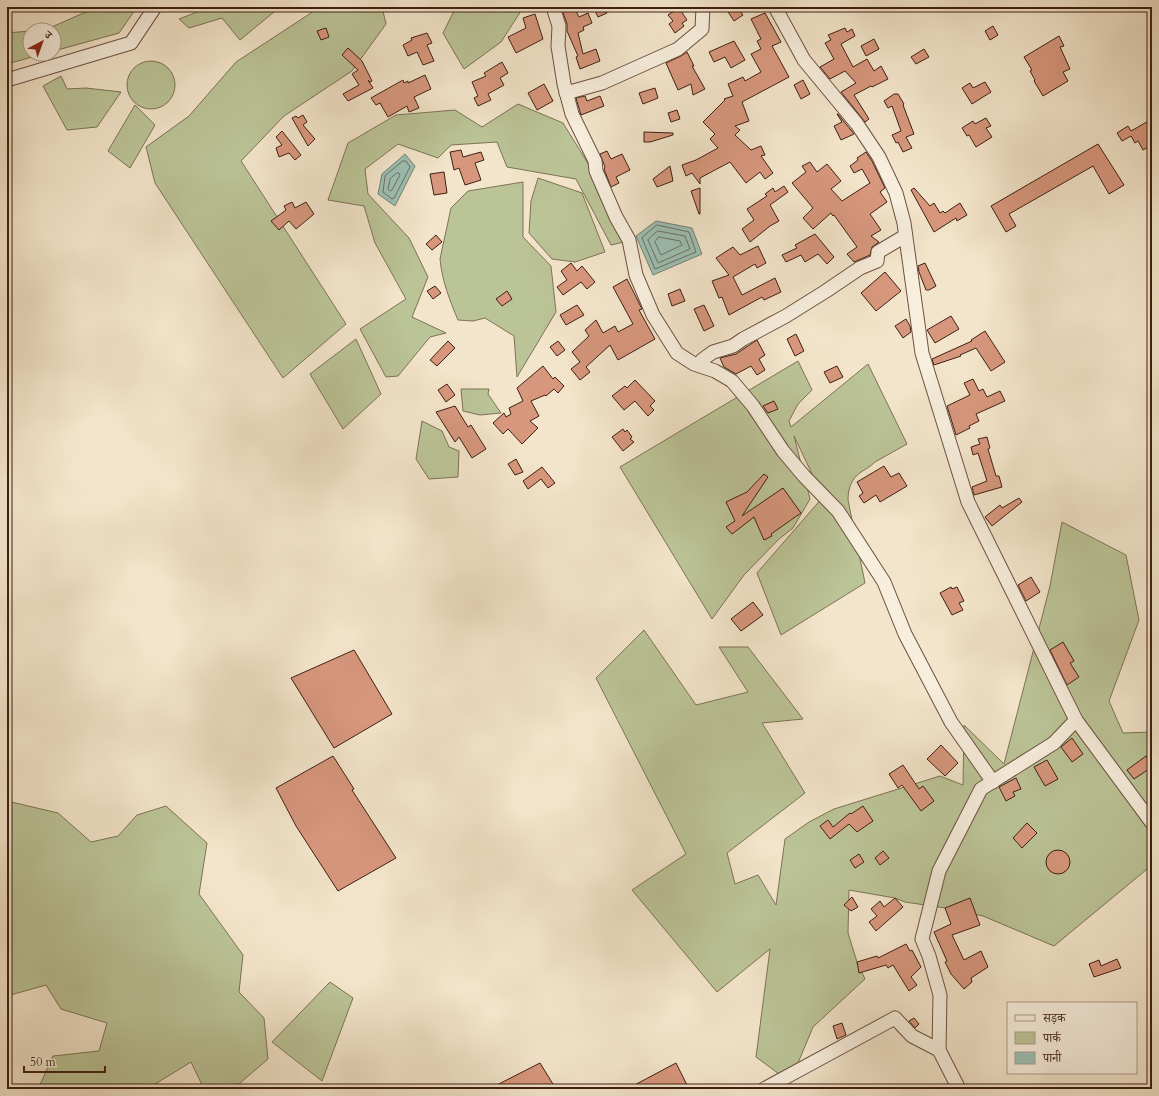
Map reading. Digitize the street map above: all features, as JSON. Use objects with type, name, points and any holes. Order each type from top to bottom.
[{"type":"street","points":[[7,80],[131,43],[155,7]]},
{"type":"street","points":[[553,7],[559,26],[558,46],[564,84],[572,114],[595,161],[596,171],[616,218],[629,240],[636,275],[653,315],[677,353],[694,364],[715,371],[732,381],[753,406],[783,451],[804,476],[838,511],[884,582],[904,634],[951,722],[993,782]]},
{"type":"street","points":[[566,93],[602,83],[678,49],[702,29],[703,7]]},
{"type":"street","points":[[775,7],[804,60],[857,124],[879,157],[896,193],[905,236],[922,353],[968,502],[1076,720],[1152,823]]},
{"type":"street","points":[[701,366],[702,360],[712,352],[732,346],[826,292],[860,268],[877,260],[878,252],[905,236]]},
{"type":"street","points":[[959,1089],[939,1050],[940,995],[929,956],[922,939],[939,871],[981,789],[1054,743],[1076,720]]},
{"type":"street","points":[[764,1089],[895,1018],[912,1036],[939,1050]]},
{"type":"green space","points":[[97,7],[137,7],[119,33],[62,49],[62,22]]},
{"type":"green space","points":[[210,7],[280,7],[240,40],[222,18],[189,28],[179,19]]},
{"type":"green space","points":[[310,7],[382,7],[386,24],[352,71],[284,116],[241,161],[346,324],[283,378],[155,183],[146,147],[189,116],[236,62],[311,13]]},
{"type":"green space","points":[[454,7],[519,7],[521,11],[501,42],[464,69],[443,33],[455,9]]},
{"type":"green space","points":[[22,32],[22,60],[7,64],[7,33]]},
{"type":"green space","points":[[151,61],[160,63],[168,68],[173,76],[175,85],[173,94],[168,102],[160,107],[151,109],[142,107],[134,102],[129,94],[127,85],[129,76],[134,68],[142,63]]},
{"type":"green space","points":[[61,76],[67,89],[86,88],[121,92],[97,127],[67,130],[43,86]]},
{"type":"green space","points":[[518,104],[563,123],[597,178],[624,242],[611,245],[576,179],[507,167],[497,142],[451,145],[438,158],[398,144],[365,169],[368,194],[409,238],[428,277],[412,317],[446,333],[430,337],[398,376],[386,377],[360,329],[406,299],[375,243],[364,206],[328,200],[348,143],[396,115],[455,110],[482,127]]},
{"type":"green space","points":[[135,105],[155,125],[130,168],[108,151]]},
{"type":"green space","points":[[538,178],[582,193],[605,252],[575,262],[552,259],[529,233],[531,201]]},
{"type":"green space","points":[[523,182],[523,237],[551,266],[556,312],[517,377],[514,336],[485,318],[473,321],[458,320],[444,283],[440,259],[451,208],[468,191]]},
{"type":"green space","points":[[356,339],[381,394],[343,429],[310,374]]},
{"type":"green space","points":[[798,361],[812,390],[798,404],[789,421],[791,427],[868,364],[907,444],[875,462],[861,472],[852,481],[849,488],[848,500],[865,583],[781,635],[757,573],[823,497],[794,436],[810,499],[793,528],[779,539],[744,575],[712,619],[620,467]]},
{"type":"green space","points":[[461,389],[489,389],[488,394],[501,413],[480,415],[463,411]]},
{"type":"green space","points":[[422,421],[442,431],[449,447],[459,451],[458,477],[429,479],[416,459]]},
{"type":"green space","points":[[1062,522],[1126,555],[1139,620],[1109,701],[1123,733],[1152,732],[1152,865],[1054,946],[983,916],[849,890],[848,933],[857,962],[865,979],[813,1027],[790,1082],[756,1057],[770,949],[717,992],[632,890],[686,854],[596,678],[644,630],[696,705],[748,692],[719,647],[748,647],[803,719],[762,723],[805,793],[727,853],[735,884],[758,875],[776,905],[785,839],[809,822],[834,809],[940,776],[963,785],[964,725],[1004,764],[1050,586]]},
{"type":"green space","points":[[7,801],[58,813],[91,842],[118,836],[137,815],[166,806],[207,843],[199,894],[243,955],[239,992],[264,1018],[268,1059],[233,1089],[204,1089],[191,1062],[147,1089],[38,1089],[53,1056],[99,1051],[107,1023],[61,1009],[46,985],[7,996]]},
{"type":"green space","points":[[330,982],[353,998],[322,1081],[272,1042]]},
{"type":"water","points":[[405,154],[415,166],[395,206],[378,194],[382,174]]},
{"type":"water","points":[[656,221],[692,228],[702,254],[653,275],[636,236]]},
{"type":"building","points":[[561,7],[574,7],[579,17],[588,13],[592,23],[583,27],[584,30],[578,33],[583,54],[596,49],[600,61],[580,69],[576,57],[578,56],[567,31],[567,24]]},
{"type":"building","points":[[593,7],[604,7],[607,13],[598,17]]},
{"type":"building","points":[[725,7],[737,7],[743,15],[734,21]]},
{"type":"building","points":[[679,8],[687,20],[682,23],[684,26],[675,33],[669,24],[673,21],[668,15]]},
{"type":"building","points":[[765,13],[781,42],[772,46],[789,77],[742,102],[749,121],[735,126],[740,130],[735,135],[751,150],[761,146],[765,155],[761,156],[773,173],[765,179],[760,172],[746,183],[730,162],[700,178],[700,184],[692,173],[686,176],[682,165],[696,160],[718,148],[710,139],[715,134],[703,122],[725,100],[724,99],[733,96],[728,84],[743,77],[745,81],[761,72],[751,54],[761,49],[757,41],[761,39],[751,19]]},
{"type":"building","points":[[535,14],[543,39],[516,53],[508,37],[526,28],[523,18]]},
{"type":"building","points":[[993,26],[998,35],[990,40],[985,31]]},
{"type":"building","points":[[326,28],[329,37],[321,40],[317,31]]},
{"type":"building","points":[[845,28],[847,32],[852,29],[855,36],[841,44],[853,67],[867,59],[874,71],[881,66],[888,79],[854,95],[869,119],[865,122],[841,92],[856,83],[845,71],[830,79],[820,67],[834,59],[825,43],[831,40],[828,35]]},
{"type":"building","points":[[427,33],[432,43],[427,45],[434,61],[423,65],[417,52],[408,56],[403,45],[412,40],[411,38]]},
{"type":"building","points":[[1059,36],[1064,46],[1060,47],[1070,69],[1063,72],[1068,81],[1043,96],[1034,81],[1035,80],[1030,71],[1032,70],[1024,57]]},
{"type":"building","points":[[874,39],[879,49],[866,56],[861,46]]},
{"type":"building","points":[[734,41],[745,60],[731,68],[725,57],[714,62],[709,52]]},
{"type":"building","points":[[348,48],[362,61],[372,81],[370,82],[368,80],[373,88],[348,101],[343,94],[359,85],[352,74],[358,70],[342,55]]},
{"type":"building","points":[[924,49],[929,57],[916,64],[911,57]]},
{"type":"building","points":[[687,52],[694,66],[692,66],[705,89],[693,95],[691,84],[678,90],[666,63]]},
{"type":"building","points":[[502,62],[508,73],[500,78],[504,85],[488,94],[491,100],[478,106],[474,98],[478,96],[472,82],[486,76],[484,73]]},
{"type":"building","points":[[425,75],[431,89],[414,97],[419,108],[409,112],[407,106],[388,117],[380,103],[376,105],[371,98],[403,80],[404,83],[408,81],[408,83]]},
{"type":"building","points":[[803,80],[810,94],[801,99],[794,85]]},
{"type":"building","points":[[985,82],[991,92],[972,104],[962,88],[970,83],[973,88]]},
{"type":"building","points":[[544,84],[553,101],[537,110],[528,93]]},
{"type":"building","points":[[655,88],[658,98],[643,104],[639,93]]},
{"type":"building","points":[[894,94],[898,94],[904,104],[903,105],[914,134],[906,137],[912,148],[903,152],[898,142],[896,143],[892,135],[901,131],[892,106],[888,108],[884,101]]},
{"type":"building","points":[[585,96],[587,101],[600,96],[604,106],[581,115],[576,98]]},
{"type":"building","points":[[677,110],[680,119],[671,122],[668,113]]},
{"type":"building","points":[[837,114],[854,134],[841,140],[834,126],[842,122]]},
{"type":"building","points":[[303,115],[307,122],[303,125],[315,139],[308,146],[292,118],[296,116],[298,118]]},
{"type":"building","points":[[986,118],[991,126],[986,128],[992,137],[976,147],[969,135],[967,136],[962,128],[973,121],[975,124]]},
{"type":"building","points":[[1152,119],[1152,145],[1143,150],[1138,141],[1135,143],[1131,136],[1122,141],[1117,133],[1128,126],[1131,131]]},
{"type":"building","points":[[282,131],[301,155],[295,160],[289,153],[279,157],[276,148],[282,145],[276,137]]},
{"type":"building","points":[[644,132],[673,133],[673,135],[650,142],[644,142]]},
{"type":"building","points":[[1098,144],[1124,185],[1109,194],[1093,166],[1009,214],[1016,226],[1006,232],[991,206]]},
{"type":"building","points":[[461,150],[463,157],[481,152],[484,160],[475,163],[481,180],[465,185],[459,168],[454,170],[450,152]]},
{"type":"building","points":[[607,151],[611,159],[622,154],[630,170],[616,177],[619,183],[611,187],[600,154]]},
{"type":"building","points":[[866,152],[885,188],[880,192],[887,202],[870,214],[881,230],[871,236],[879,242],[872,247],[870,255],[854,262],[847,254],[857,247],[834,215],[833,216],[831,213],[813,229],[803,218],[813,208],[792,183],[806,172],[802,166],[810,162],[817,172],[827,164],[841,181],[831,189],[842,201],[870,183],[862,169],[854,173],[850,166],[858,160],[857,158]]},
{"type":"building","points":[[670,166],[673,181],[657,187],[653,179]]},
{"type":"building","points":[[444,172],[447,193],[434,195],[430,174]]},
{"type":"building","points":[[784,186],[788,192],[770,205],[779,221],[770,226],[750,242],[742,229],[754,220],[747,209],[767,196],[765,194],[773,188],[775,192]]},
{"type":"building","points":[[700,188],[700,214],[699,214],[691,191]]},
{"type":"building","points":[[914,188],[930,206],[934,203],[940,213],[943,211],[945,213],[960,203],[967,215],[957,221],[956,218],[934,232],[911,190]]},
{"type":"building","points":[[292,202],[295,208],[306,202],[314,214],[296,229],[289,221],[279,230],[271,221],[286,210],[284,206]]},
{"type":"building","points":[[815,234],[834,257],[827,264],[818,254],[805,262],[801,255],[786,262],[782,255],[797,248],[795,245]]},
{"type":"building","points":[[436,235],[442,242],[432,250],[426,244]]},
{"type":"building","points":[[758,246],[766,263],[757,268],[755,264],[733,277],[742,295],[775,278],[781,292],[764,300],[762,297],[729,315],[722,297],[719,298],[712,281],[729,275],[716,258],[733,247],[740,255]]},
{"type":"building","points":[[571,263],[577,271],[582,266],[595,282],[587,289],[581,282],[563,295],[557,287],[567,280],[561,271]]},
{"type":"building","points":[[925,263],[936,286],[929,290],[926,290],[918,266]]},
{"type":"building","points":[[885,272],[901,291],[876,311],[861,293]]},
{"type":"building","points":[[627,279],[642,309],[639,310],[655,339],[618,360],[610,345],[586,367],[590,372],[580,380],[571,369],[580,362],[572,352],[589,336],[585,330],[596,320],[603,333],[615,326],[618,332],[633,324],[613,287]]},
{"type":"building","points":[[435,286],[441,293],[433,299],[427,291]]},
{"type":"building","points":[[680,289],[685,301],[672,306],[668,294]]},
{"type":"building","points":[[507,291],[512,299],[502,306],[496,299]]},
{"type":"building","points":[[577,305],[584,315],[566,325],[560,315]]},
{"type":"building","points":[[704,305],[714,326],[704,331],[694,309]]},
{"type":"building","points":[[951,316],[959,329],[935,343],[927,330]]},
{"type":"building","points":[[906,319],[910,326],[911,332],[903,338],[895,326]]},
{"type":"building","points":[[985,331],[1005,362],[991,371],[976,348],[960,355],[961,356],[934,365],[932,359],[972,341],[971,340]]},
{"type":"building","points":[[796,334],[804,351],[795,356],[787,339]]},
{"type":"building","points":[[757,340],[765,355],[759,359],[765,370],[757,375],[751,366],[736,374],[724,367],[720,358],[736,354]]},
{"type":"building","points":[[448,341],[455,348],[437,366],[430,360]]},
{"type":"building","points":[[558,341],[565,350],[557,356],[550,347]]},
{"type":"building","points":[[543,366],[553,379],[555,377],[564,386],[558,393],[554,389],[546,396],[545,395],[531,401],[539,416],[530,421],[538,428],[522,444],[508,429],[503,434],[493,423],[504,413],[506,417],[511,414],[509,408],[523,401],[517,388]]},
{"type":"building","points":[[837,366],[843,377],[830,383],[824,372]]},
{"type":"building","points":[[973,379],[979,391],[983,389],[987,397],[1000,391],[1005,401],[976,414],[979,421],[969,426],[970,428],[956,435],[947,406],[970,395],[964,383]]},
{"type":"building","points":[[635,380],[655,401],[650,406],[654,410],[648,416],[635,401],[624,410],[612,396],[625,386],[627,388]]},
{"type":"building","points":[[447,384],[455,395],[446,402],[438,390]]},
{"type":"building","points":[[774,401],[778,409],[768,413],[763,406]]},
{"type":"building","points":[[455,406],[468,427],[471,425],[486,449],[472,458],[459,437],[455,442],[436,412]]},
{"type":"building","points":[[623,429],[625,432],[627,430],[632,437],[630,439],[634,442],[623,451],[612,437]]},
{"type":"building","points":[[987,437],[990,448],[988,449],[996,476],[999,476],[1002,487],[974,495],[972,487],[987,481],[978,453],[973,455],[971,447],[980,444],[978,439]]},
{"type":"building","points":[[516,459],[523,472],[515,475],[508,464]]},
{"type":"building","points":[[884,466],[891,477],[899,473],[907,486],[880,502],[876,495],[864,503],[859,496],[863,493],[857,482]]},
{"type":"building","points":[[542,467],[555,483],[548,488],[541,479],[528,489],[523,481]]},
{"type":"building","points":[[764,474],[768,477],[742,516],[783,488],[801,513],[771,534],[772,536],[764,540],[754,517],[732,534],[726,527],[735,521],[726,502],[747,492]]},
{"type":"building","points":[[1019,498],[1022,502],[992,526],[985,517],[1000,505],[1002,508]]},
{"type":"building","points":[[1031,577],[1040,592],[1026,601],[1018,585]]},
{"type":"building","points":[[951,587],[952,589],[957,587],[964,601],[959,603],[963,610],[952,615],[940,593]]},
{"type":"building","points":[[753,602],[763,615],[741,631],[731,619]]},
{"type":"building","points":[[1063,642],[1074,661],[1070,663],[1079,677],[1067,685],[1050,650]]},
{"type":"building","points":[[354,650],[392,714],[334,748],[291,678]]},
{"type":"building","points":[[1072,738],[1083,754],[1072,762],[1061,747]]},
{"type":"building","points":[[941,745],[958,763],[945,776],[927,759]]},
{"type":"building","points":[[333,756],[354,789],[352,790],[396,858],[338,891],[296,826],[276,788]]},
{"type":"building","points":[[1146,756],[1152,767],[1134,779],[1127,770]]},
{"type":"building","points":[[1047,760],[1058,779],[1045,786],[1034,767]]},
{"type":"building","points":[[903,765],[919,789],[923,786],[934,801],[921,811],[902,785],[898,788],[889,774]]},
{"type":"building","points":[[1016,778],[1021,789],[1013,792],[1015,796],[1006,801],[999,787]]},
{"type":"building","points":[[863,806],[873,821],[857,832],[849,824],[830,839],[820,826],[828,820],[833,827],[850,813],[851,814]]},
{"type":"building","points":[[1027,823],[1037,833],[1022,848],[1013,838]]},
{"type":"building","points":[[1058,850],[1063,851],[1069,857],[1069,867],[1063,873],[1058,874],[1053,873],[1047,867],[1046,862],[1047,857],[1053,851]]},
{"type":"building","points":[[883,851],[889,858],[880,865],[875,858]]},
{"type":"building","points":[[859,854],[864,862],[855,868],[850,860]]},
{"type":"building","points":[[852,897],[858,907],[851,911],[844,905]]},
{"type":"building","points":[[895,898],[903,907],[876,931],[869,922],[877,916],[871,909],[880,901],[884,907]]},
{"type":"building","points":[[970,898],[980,925],[952,935],[964,960],[981,951],[988,967],[971,978],[972,982],[964,989],[951,974],[934,932],[951,924],[945,908]]},
{"type":"building","points":[[906,944],[910,951],[912,950],[921,967],[911,977],[917,985],[909,991],[893,965],[888,968],[886,965],[859,973],[857,962],[877,956],[878,958]]},
{"type":"building","points":[[1117,959],[1121,968],[1094,977],[1089,964],[1099,960],[1101,966]]},
{"type":"building","points":[[914,1018],[919,1024],[915,1028],[909,1021]]},
{"type":"building","points":[[842,1023],[846,1035],[837,1039],[833,1026]]},
{"type":"building","points":[[540,1063],[556,1089],[489,1089]]},
{"type":"building","points":[[676,1063],[689,1089],[627,1089]]}]
